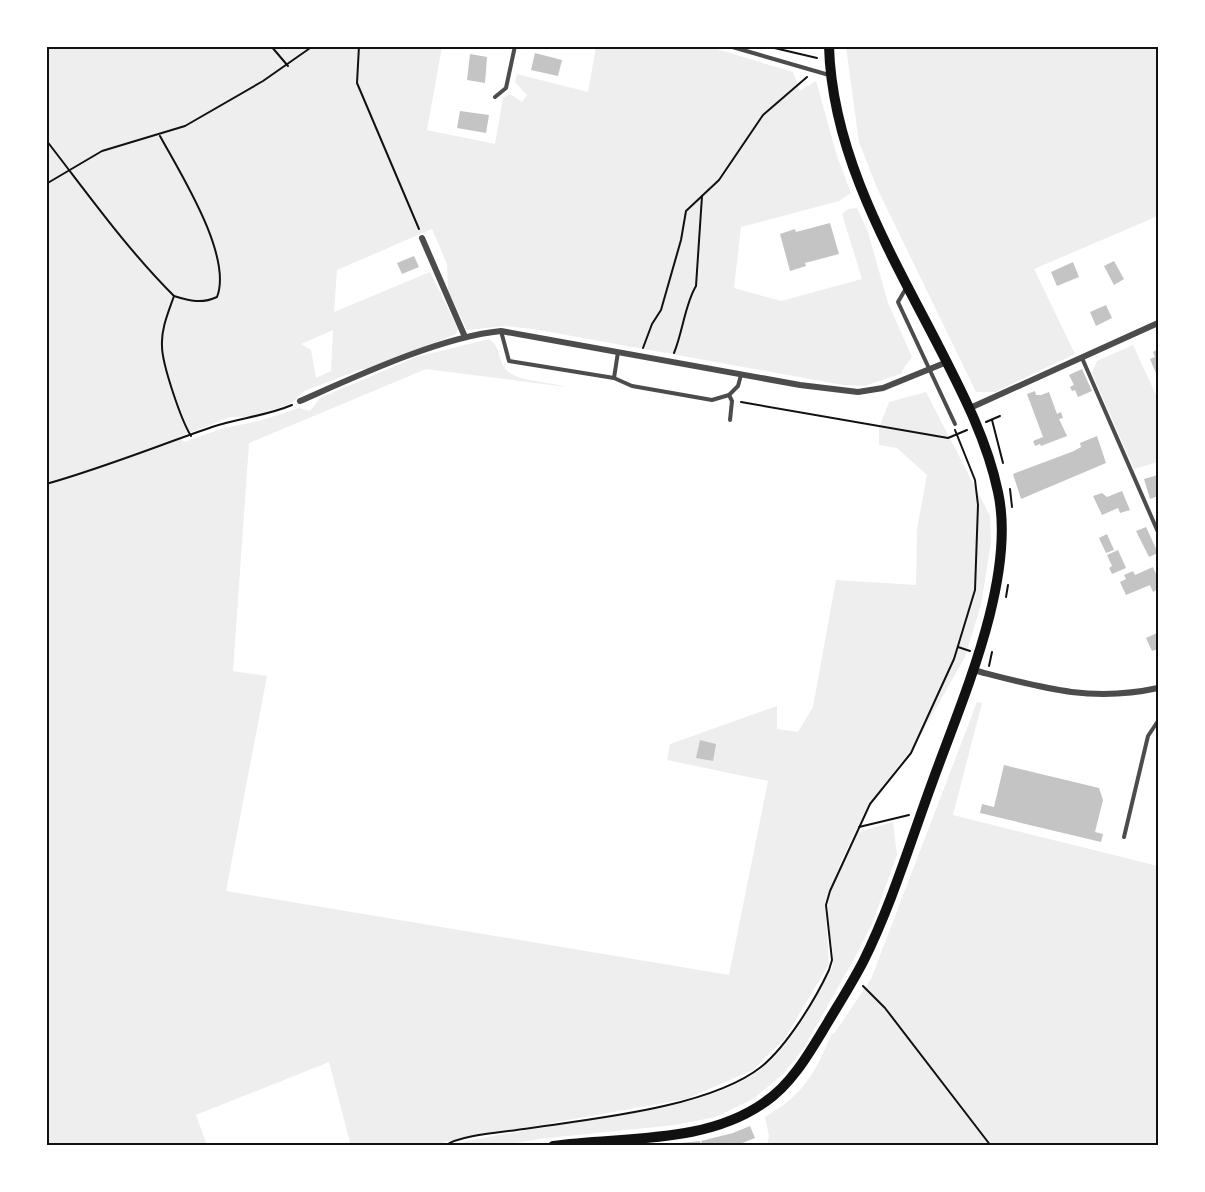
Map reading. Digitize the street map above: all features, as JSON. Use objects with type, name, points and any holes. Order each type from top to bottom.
[{"type":"main road","points":[[552,1146],[691,1132],[738,1118],[767,1101],[790,1078],[814,1046],[854,978],[882,919],[973,670],[990,611],[1002,536],[1000,498],[992,467],[970,408],[907,286],[852,166],[837,112],[829,46]]},
{"type":"street","points":[[422,238],[465,337]]},
{"type":"street","points":[[970,408],[1158,323]]},
{"type":"street","points":[[300,401],[465,337],[501,331],[741,375],[858,392],[883,388],[947,362]]},
{"type":"street","points":[[973,670],[1070,694],[1112,695],[1158,688]]},
{"type":"lane","points":[[495,97],[506,87],[515,46]]},
{"type":"lane","points":[[729,46],[831,76]]},
{"type":"lane","points":[[907,286],[898,302],[955,424]]},
{"type":"lane","points":[[501,331],[509,361],[614,378],[632,386],[712,400],[729,395],[738,386],[741,375]]},
{"type":"lane","points":[[614,378],[618,352]]},
{"type":"lane","points":[[1081,357],[1158,532]]},
{"type":"lane","points":[[729,395],[732,401],[730,420]]},
{"type":"lane","points":[[1124,837],[1148,736],[1158,721]]},
{"type":"path","points":[[271,46],[288,66]]},
{"type":"path","points":[[46,184],[102,151],[142,138],[160,136],[193,122],[288,66],[313,46]]},
{"type":"path","points":[[359,46],[357,83],[422,238]]},
{"type":"path","points":[[766,46],[817,58]]},
{"type":"path","points":[[639,356],[652,324],[661,310],[681,240],[686,211],[719,180],[763,115],[814,72]]},
{"type":"path","points":[[46,140],[143,266],[174,296],[191,302],[206,302],[217,297],[221,274],[203,221],[160,136]]},
{"type":"path","points":[[671,362],[682,333],[690,296],[696,286],[702,196]]},
{"type":"path","points":[[174,296],[164,323],[162,348],[182,421],[190,436]]},
{"type":"path","points":[[445,1146],[492,1134],[676,1103],[746,1077],[758,1069],[782,1045],[830,970],[832,960],[826,905],[834,880],[870,804],[911,753],[954,659],[975,590],[978,505],[975,480],[955,435],[948,438],[732,401]]},
{"type":"path","points":[[46,483],[117,463],[214,426],[284,408]]},
{"type":"path","points":[[992,420],[1000,416]]},
{"type":"path","points":[[989,666],[999,669]]},
{"type":"path","points":[[859,827],[921,812]]},
{"type":"path","points":[[854,978],[885,1008],[991,1146]]},
{"type":"shaded area","points":[[46,47],[442,47],[427,130],[495,144],[503,98],[510,94],[522,102],[527,95],[515,82],[517,74],[588,92],[596,47],[710,47],[793,72],[800,91],[816,81],[837,156],[851,193],[839,201],[741,227],[734,288],[781,301],[862,279],[842,214],[848,209],[857,208],[868,232],[888,303],[912,357],[902,371],[903,373],[864,386],[843,385],[533,329],[506,326],[467,330],[448,291],[447,264],[432,229],[337,270],[334,312],[430,272],[458,329],[456,334],[372,369],[362,369],[304,391],[285,406],[249,417],[230,417],[179,437],[184,442],[224,428],[259,421],[299,408],[310,411],[320,398],[416,357],[489,339],[497,348],[504,367],[509,372],[524,379],[566,387],[426,369],[249,443],[233,671],[267,676],[226,891],[729,975],[768,781],[667,760],[670,744],[777,706],[777,729],[798,732],[813,707],[836,580],[916,585],[917,529],[927,475],[897,448],[879,445],[879,428],[889,402],[926,392],[990,516],[991,542],[981,605],[965,657],[915,745],[869,803],[842,859],[825,903],[829,964],[785,1038],[753,1070],[686,1099],[444,1142],[443,1145],[351,1146],[329,1062],[196,1115],[207,1145],[47,1145]],"holes":[[[333,330],[331,371],[316,378],[311,350],[301,344]]]},
{"type":"shaded area","points":[[846,47],[1158,47],[1158,216],[1034,269],[1075,354],[995,392],[976,392],[877,188],[859,142]]},
{"type":"shaded area","points":[[1133,345],[1158,395],[1158,462],[1134,469],[1092,373],[1097,361]]},
{"type":"shaded area","points":[[977,702],[982,703],[953,815],[1158,866],[1158,1145],[767,1145],[769,1136],[765,1117],[790,1100],[807,1082],[832,1033],[834,1034],[871,979]]},
{"type":"shaded area","points":[[893,822],[897,855],[872,924],[803,1049],[783,1074],[753,1099],[716,1117],[675,1125],[539,1139],[503,1145],[446,1146],[684,1103],[725,1089],[761,1069],[792,1035],[832,968],[829,898],[835,878],[858,832]]},
{"type":"building","points":[[535,53],[562,60],[558,76],[531,70]]},
{"type":"building","points":[[470,54],[487,57],[485,83],[467,80]]},
{"type":"building","points":[[460,111],[489,115],[486,133],[457,128]]},
{"type":"building","points":[[830,223],[839,254],[805,263],[806,266],[790,271],[780,234]]},
{"type":"building","points":[[414,256],[419,267],[402,274],[397,263]]},
{"type":"building","points":[[1114,261],[1124,279],[1114,285],[1104,266]]},
{"type":"building","points":[[1073,262],[1079,277],[1057,286],[1051,272]]},
{"type":"building","points":[[1106,305],[1112,318],[1096,326],[1090,312]]},
{"type":"building","points":[[1158,349],[1158,378],[1150,359],[1155,357],[1153,352]]},
{"type":"building","points":[[1082,369],[1092,391],[1078,397],[1075,390],[1072,391],[1070,387],[1074,385],[1069,375]]},
{"type":"building","points":[[1035,391],[1036,395],[1049,392],[1057,414],[1061,412],[1063,418],[1059,419],[1067,436],[1041,446],[1040,444],[1035,446],[1033,441],[1043,437],[1027,394]]},
{"type":"building","points":[[1097,436],[1106,463],[1021,499],[1013,474],[1074,451],[1081,447],[1080,443]]},
{"type":"building","points":[[1158,475],[1158,496],[1150,499],[1144,479]]},
{"type":"building","points":[[1122,491],[1130,510],[1120,513],[1118,508],[1102,515],[1093,496],[1102,493],[1107,497]]},
{"type":"building","points":[[1146,527],[1158,553],[1149,557],[1136,531]]},
{"type":"building","points":[[1107,534],[1114,550],[1106,553],[1099,538]]},
{"type":"building","points":[[1118,550],[1126,568],[1112,574],[1109,568],[1112,566],[1107,555]]},
{"type":"building","points":[[1153,567],[1156,574],[1158,573],[1158,589],[1153,592],[1150,585],[1126,595],[1120,582],[1126,579],[1124,575],[1133,571],[1135,575]]},
{"type":"building","points":[[1158,628],[1158,649],[1152,651],[1146,638],[1157,633]]},
{"type":"building","points":[[700,740],[716,744],[713,761],[696,758]]},
{"type":"building","points":[[1004,765],[1099,788],[1103,800],[1095,832],[1103,834],[1101,842],[980,813],[982,804],[994,807]]},
{"type":"building","points":[[750,1126],[755,1138],[734,1146],[703,1146],[701,1141],[733,1133]]},
{"type":"building","points":[[700,1141],[701,1146],[671,1146],[671,1144]]}]
